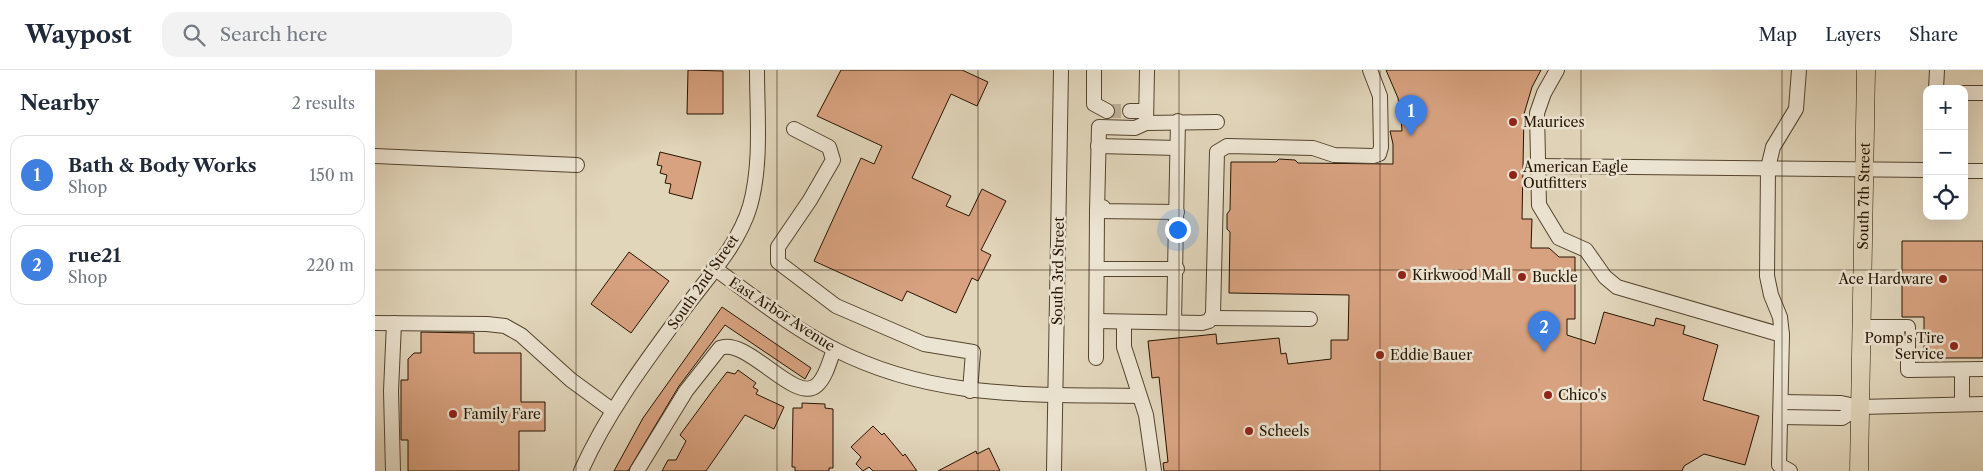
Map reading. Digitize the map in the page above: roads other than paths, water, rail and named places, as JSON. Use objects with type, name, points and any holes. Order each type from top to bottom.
[{"type":"main road","name":"South 7th Street","points":[[1859,471],[1866,70]]},
{"type":"street","name":"South 2nd Street","points":[[581,471],[612,410],[741,229],[753,193],[756,166],[757,70]]},
{"type":"street","name":"South 3rd Street","points":[[1054,471],[1061,70]]},
{"type":"street","points":[[1094,70],[1094,104],[1107,111]]},
{"type":"street","points":[[1096,358],[1099,127],[1135,128],[1146,117],[1147,70]]},
{"type":"street","points":[[1211,318],[1217,152],[1227,146],[1313,148],[1334,155],[1373,156],[1379,154],[1381,147],[1380,96],[1370,70]]},
{"type":"street","points":[[1557,70],[1544,92],[1537,113],[1537,199],[1544,217],[1559,238],[1587,250],[1610,282],[1624,290],[1782,335]]},
{"type":"street","points":[[1782,469],[1780,417],[1782,335],[1780,317],[1771,295],[1767,276],[1768,168],[1773,147],[1796,110],[1799,70]]},
{"type":"street","points":[[1936,85],[1937,70]]},
{"type":"street","points":[[1968,93],[1983,93]]},
{"type":"street","points":[[1130,111],[1146,117],[1178,121],[1217,122]]},
{"type":"street","points":[[1175,322],[1177,270],[1171,212],[1178,121]]},
{"type":"street","points":[[795,129],[829,147],[833,160],[810,200],[778,247],[778,262],[836,306],[924,344],[973,352],[969,391]]},
{"type":"street","points":[[1098,146],[1177,148]]},
{"type":"street","points":[[375,156],[577,164]]},
{"type":"street","points":[[1537,166],[1923,170]]},
{"type":"street","points":[[1968,170],[1983,171]]},
{"type":"street","points":[[1097,211],[1171,212]]},
{"type":"street","name":"East Arbor Avenue","points":[[714,268],[782,317],[834,349],[895,374],[939,386],[969,391],[1139,396]]},
{"type":"street","points":[[1097,270],[1177,270]]},
{"type":"street","points":[[1097,322],[1202,323],[1211,318],[1310,319]]},
{"type":"street","points":[[1124,322],[1124,347],[1149,426],[1154,471]]},
{"type":"street","points":[[375,323],[487,324],[513,330],[571,380],[612,410]]},
{"type":"street","points":[[393,471],[391,391],[394,323]]},
{"type":"street","points":[[1861,327],[1908,327],[1908,370],[1983,369]]},
{"type":"street","points":[[637,471],[686,391],[720,348],[726,346],[739,349],[794,384],[809,388],[816,386],[821,380],[834,349]]},
{"type":"street","points":[[1962,370],[1962,404]]},
{"type":"street","points":[[1781,402],[1841,403],[1860,407],[1983,404]]},
{"type":"street","points":[[1780,417],[1841,418],[1860,407]]},
{"type":"tunnel","points":[[1107,111],[1130,111]]},
{"type":"place","name":"Maurices","points":[[1513,122]]},
{"type":"place","name":"Bath & Body Works","points":[[1411,136]]},
{"type":"place","name":"American Eagle Outfitters","points":[[1513,175]]},
{"type":"place","name":"Kirkwood Mall","points":[[1402,275]]},
{"type":"place","name":"Buckle","points":[[1522,277]]},
{"type":"place","name":"Ace Hardware","points":[[1943,279]]},
{"type":"place","name":"Pomp's Tire Service","points":[[1954,346]]},
{"type":"place","name":"rue21","points":[[1544,352]]},
{"type":"place","name":"Eddie Bauer","points":[[1380,355]]},
{"type":"place","name":"Chico's","points":[[1548,395]]},
{"type":"place","name":"Family Fare","points":[[453,414]]},
{"type":"place","name":"Scheels","points":[[1249,431]]}]
